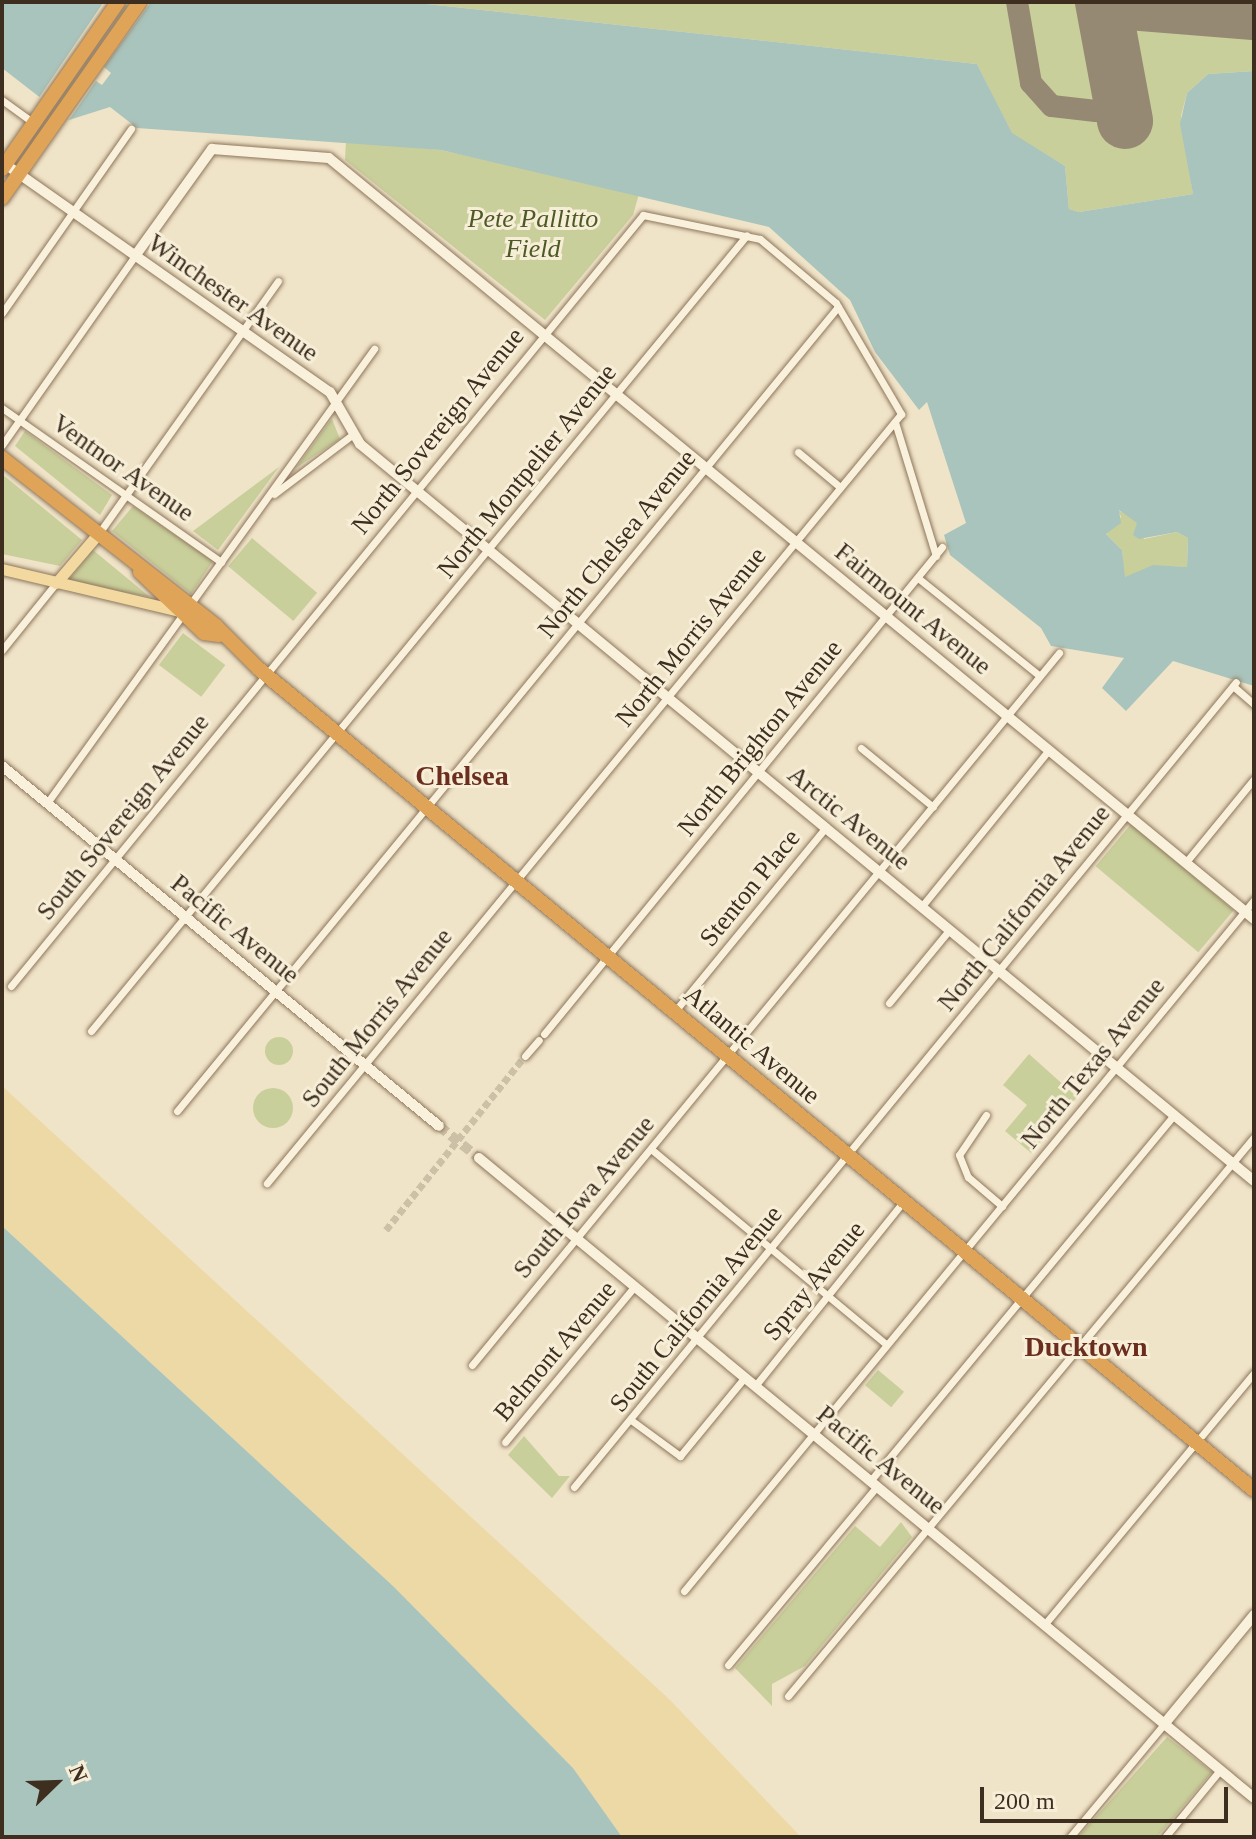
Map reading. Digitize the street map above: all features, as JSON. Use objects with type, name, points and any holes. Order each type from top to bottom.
[{"type":"highway","points":[[3,165],[118,2]]},
{"type":"highway","points":[[2,198],[140,2]]},
{"type":"highway","name":"Atlantic Avenue","points":[[2,458],[427,808],[518,878],[903,1202],[1254,1490]]},
{"type":"main road","points":[[56,583],[97,535]]},
{"type":"main road","points":[[2,569],[185,610]]},
{"type":"street","points":[[2,100],[34,123]]},
{"type":"street","points":[[2,313],[131,129]]},
{"type":"street","name":"Fairmount Avenue","points":[[135,256],[212,149],[318,154],[544,334],[1250,915]]},
{"type":"street","name":"Winchester Avenue","points":[[3,165],[243,331],[338,401]]},
{"type":"street","name":"North Sovereign Avenue","points":[[265,674],[643,215],[747,235]]},
{"type":"street","points":[[747,235],[838,307],[901,407],[895,422],[936,556]]},
{"type":"street","name":"North Montpelier Avenue","points":[[91,1031],[747,235]]},
{"type":"street","points":[[2,445],[135,256]]},
{"type":"street","points":[[97,535],[278,281]]},
{"type":"street","name":"North Chelsea Avenue","points":[[177,1111],[838,307]]},
{"type":"street","points":[[47,803],[374,349]]},
{"type":"street","points":[[338,401],[352,435],[416,490]]},
{"type":"street","name":"Ventnor Avenue","points":[[2,408],[221,562]]},
{"type":"street","name":"North Morris Avenue","points":[[518,878],[895,422]]},
{"type":"street","points":[[269,498],[352,435]]},
{"type":"street","points":[[798,452],[840,487]]},
{"type":"street","name":"Arctic Avenue","points":[[416,490],[1254,1181]]},
{"type":"street","name":"North Brighton Avenue","points":[[525,1056],[942,547]]},
{"type":"street","points":[[918,578],[1040,676]]},
{"type":"street","points":[[2,650],[56,583]]},
{"type":"street","name":"South Iowa Avenue","points":[[472,1365],[1059,653]]},
{"type":"street","name":"South Sovereign Avenue","points":[[11,986],[265,674]]},
{"type":"street","name":"North California Avenue","points":[[848,1156],[1234,684],[1254,704]]},
{"type":"street","points":[[861,748],[933,807]]},
{"type":"street","points":[[922,906],[1049,750]]},
{"type":"street","name":"Pacific Avenue","points":[[2,766],[439,1126]]},
{"type":"street","points":[[1186,862],[1254,779]]},
{"type":"street","name":"Stenton Place","points":[[675,1011],[826,827]]},
{"type":"street","name":"South Morris Avenue","points":[[267,1183],[518,878]]},
{"type":"street","name":"North Texas Avenue","points":[[684,1591],[1115,1066],[1250,915],[1254,900]]},
{"type":"street","points":[[889,1003],[950,929]]},
{"type":"street","points":[[986,1115],[959,1155],[968,1177],[1002,1206]]},
{"type":"street","points":[[728,1665],[1174,1115]]},
{"type":"street","points":[[788,1696],[931,1529],[1254,1137]]},
{"type":"street","points":[[651,1149],[886,1344]]},
{"type":"street","name":"South California Avenue","points":[[574,1487],[848,1156]]},
{"type":"street","name":"Pacific Avenue","points":[[479,1158],[1254,1798]]},
{"type":"street","name":"Spray Avenue","points":[[755,1386],[903,1202]]},
{"type":"street","name":"Belmont Avenue","points":[[505,1442],[635,1286]]},
{"type":"street","points":[[1044,1625],[1254,1373]]},
{"type":"street","points":[[631,1420],[680,1456],[745,1377]]},
{"type":"street","points":[[1070,1837],[1254,1615]]},
{"type":"street","points":[[1165,1837],[1220,1770]]},
{"type":"green space","points":[[408,2],[1254,2],[1254,71],[1208,74],[1187,93],[1181,116],[1193,194],[1079,212],[1069,209],[1065,166],[1012,134],[977,64]]},
{"type":"green space","name":"Pete Pallitto Field","points":[[346,141],[441,150],[639,194],[633,215],[545,320],[345,160]]},
{"type":"green space","points":[[332,419],[340,439],[296,468],[330,421]]},
{"type":"green space","points":[[25,431],[112,495],[100,515],[15,446]]},
{"type":"green space","points":[[279,467],[218,550],[193,531]]},
{"type":"green space","points":[[2,474],[82,540],[60,566],[2,554]]},
{"type":"green space","points":[[133,506],[213,561],[191,594],[112,531]]},
{"type":"green space","points":[[1118,510],[1140,522],[1144,539],[1177,532],[1188,538],[1187,567],[1153,566],[1124,578],[1122,550],[1106,534],[1121,517]]},
{"type":"green space","points":[[252,538],[317,593],[293,621],[228,566]]},
{"type":"green space","points":[[93,550],[150,597],[67,582]]},
{"type":"green space","points":[[183,633],[225,665],[201,697],[159,665]]},
{"type":"green space","points":[[1131,824],[1234,910],[1198,952],[1096,866]]},
{"type":"green space","points":[[279,1037],[289,1041],[293,1051],[289,1061],[279,1065],[269,1061],[265,1051],[269,1041]]},
{"type":"green space","points":[[1029,1054],[1077,1097],[1031,1153],[1005,1131],[1027,1105],[1003,1085]]},
{"type":"green space","points":[[273,1088],[287,1094],[293,1108],[287,1122],[273,1128],[259,1122],[253,1108],[259,1094]]},
{"type":"green space","points":[[878,1370],[904,1392],[891,1407],[865,1385]]},
{"type":"green space","points":[[524,1436],[559,1476],[570,1476],[552,1498],[508,1455]]},
{"type":"green space","points":[[901,1522],[912,1537],[805,1666],[772,1684],[772,1706],[735,1668],[855,1526],[880,1547]]},
{"type":"green space","points":[[1167,1737],[1212,1772],[1157,1837],[1078,1837]]},
{"type":"sand","points":[[2,1086],[669,1699],[801,1837],[622,1837],[573,1768],[393,1586],[2,1226]]},
{"type":"water","points":[[2,2],[408,2],[977,64],[1012,133],[1065,166],[1069,209],[1079,212],[1193,194],[1180,124],[1187,93],[1208,74],[1254,71],[1254,686],[1173,661],[1126,711],[1102,688],[1124,658],[1051,646],[1041,628],[950,555],[944,535],[966,523],[927,402],[919,410],[875,352],[850,300],[769,227],[441,150],[137,128],[110,107],[69,120],[2,68]],"holes":[[[1119,510],[1137,523],[1133,535],[1139,539],[1177,532],[1188,538],[1187,567],[1153,565],[1125,577],[1122,550],[1106,534],[1121,523]]]},
{"type":"water","points":[[2,1226],[393,1586],[573,1768],[622,1837],[2,1837]]},
{"type":"pier","points":[[151,2],[104,67],[111,73],[102,85],[96,81],[69,120],[38,99],[103,3]]},
{"type":"taxiway","points":[[1017,2],[1031,83],[1052,106],[1096,111],[1120,96]]},
{"type":"runway","points":[[1103,2],[1125,121]]},
{"type":"runway","points":[[1129,2],[1254,12]]},
{"type":"tunnel","points":[[386,1230],[525,1056]]},
{"type":"tunnel","points":[[439,1126],[479,1158]]},
{"type":"district","name":"Chelsea","points":[[462,776]]},
{"type":"district","name":"Ducktown","points":[[1086,1347]]}]
